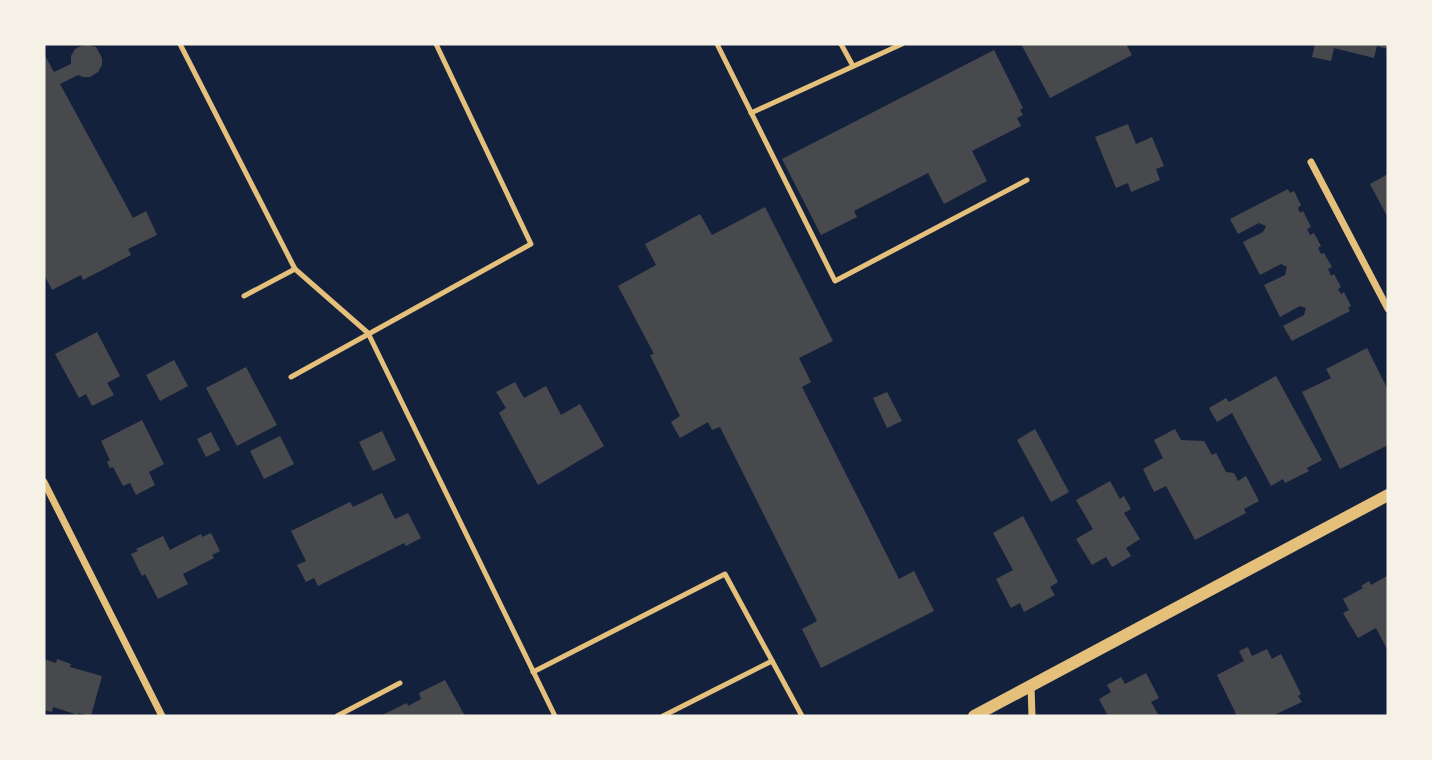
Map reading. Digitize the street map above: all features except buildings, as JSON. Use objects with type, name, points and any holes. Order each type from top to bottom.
[{"type":"street","points":[[1311,162],[1388,309]]},
{"type":"street","points":[[44,482],[162,716]]},
{"type":"street","points":[[974,716],[1388,495]]},
{"type":"street","points":[[1031,687],[1032,716]]},
{"type":"lane","points":[[180,44],[295,269],[368,333],[555,716]]},
{"type":"lane","points":[[291,377],[531,244],[436,44]]},
{"type":"lane","points":[[717,44],[835,281],[1027,180]]},
{"type":"lane","points":[[841,44],[853,66]]},
{"type":"lane","points":[[751,113],[902,44]]},
{"type":"lane","points":[[244,296],[295,269]]},
{"type":"lane","points":[[533,672],[725,574],[802,716]]},
{"type":"lane","points":[[663,716],[772,661]]},
{"type":"lane","points":[[337,716],[400,683]]}]
